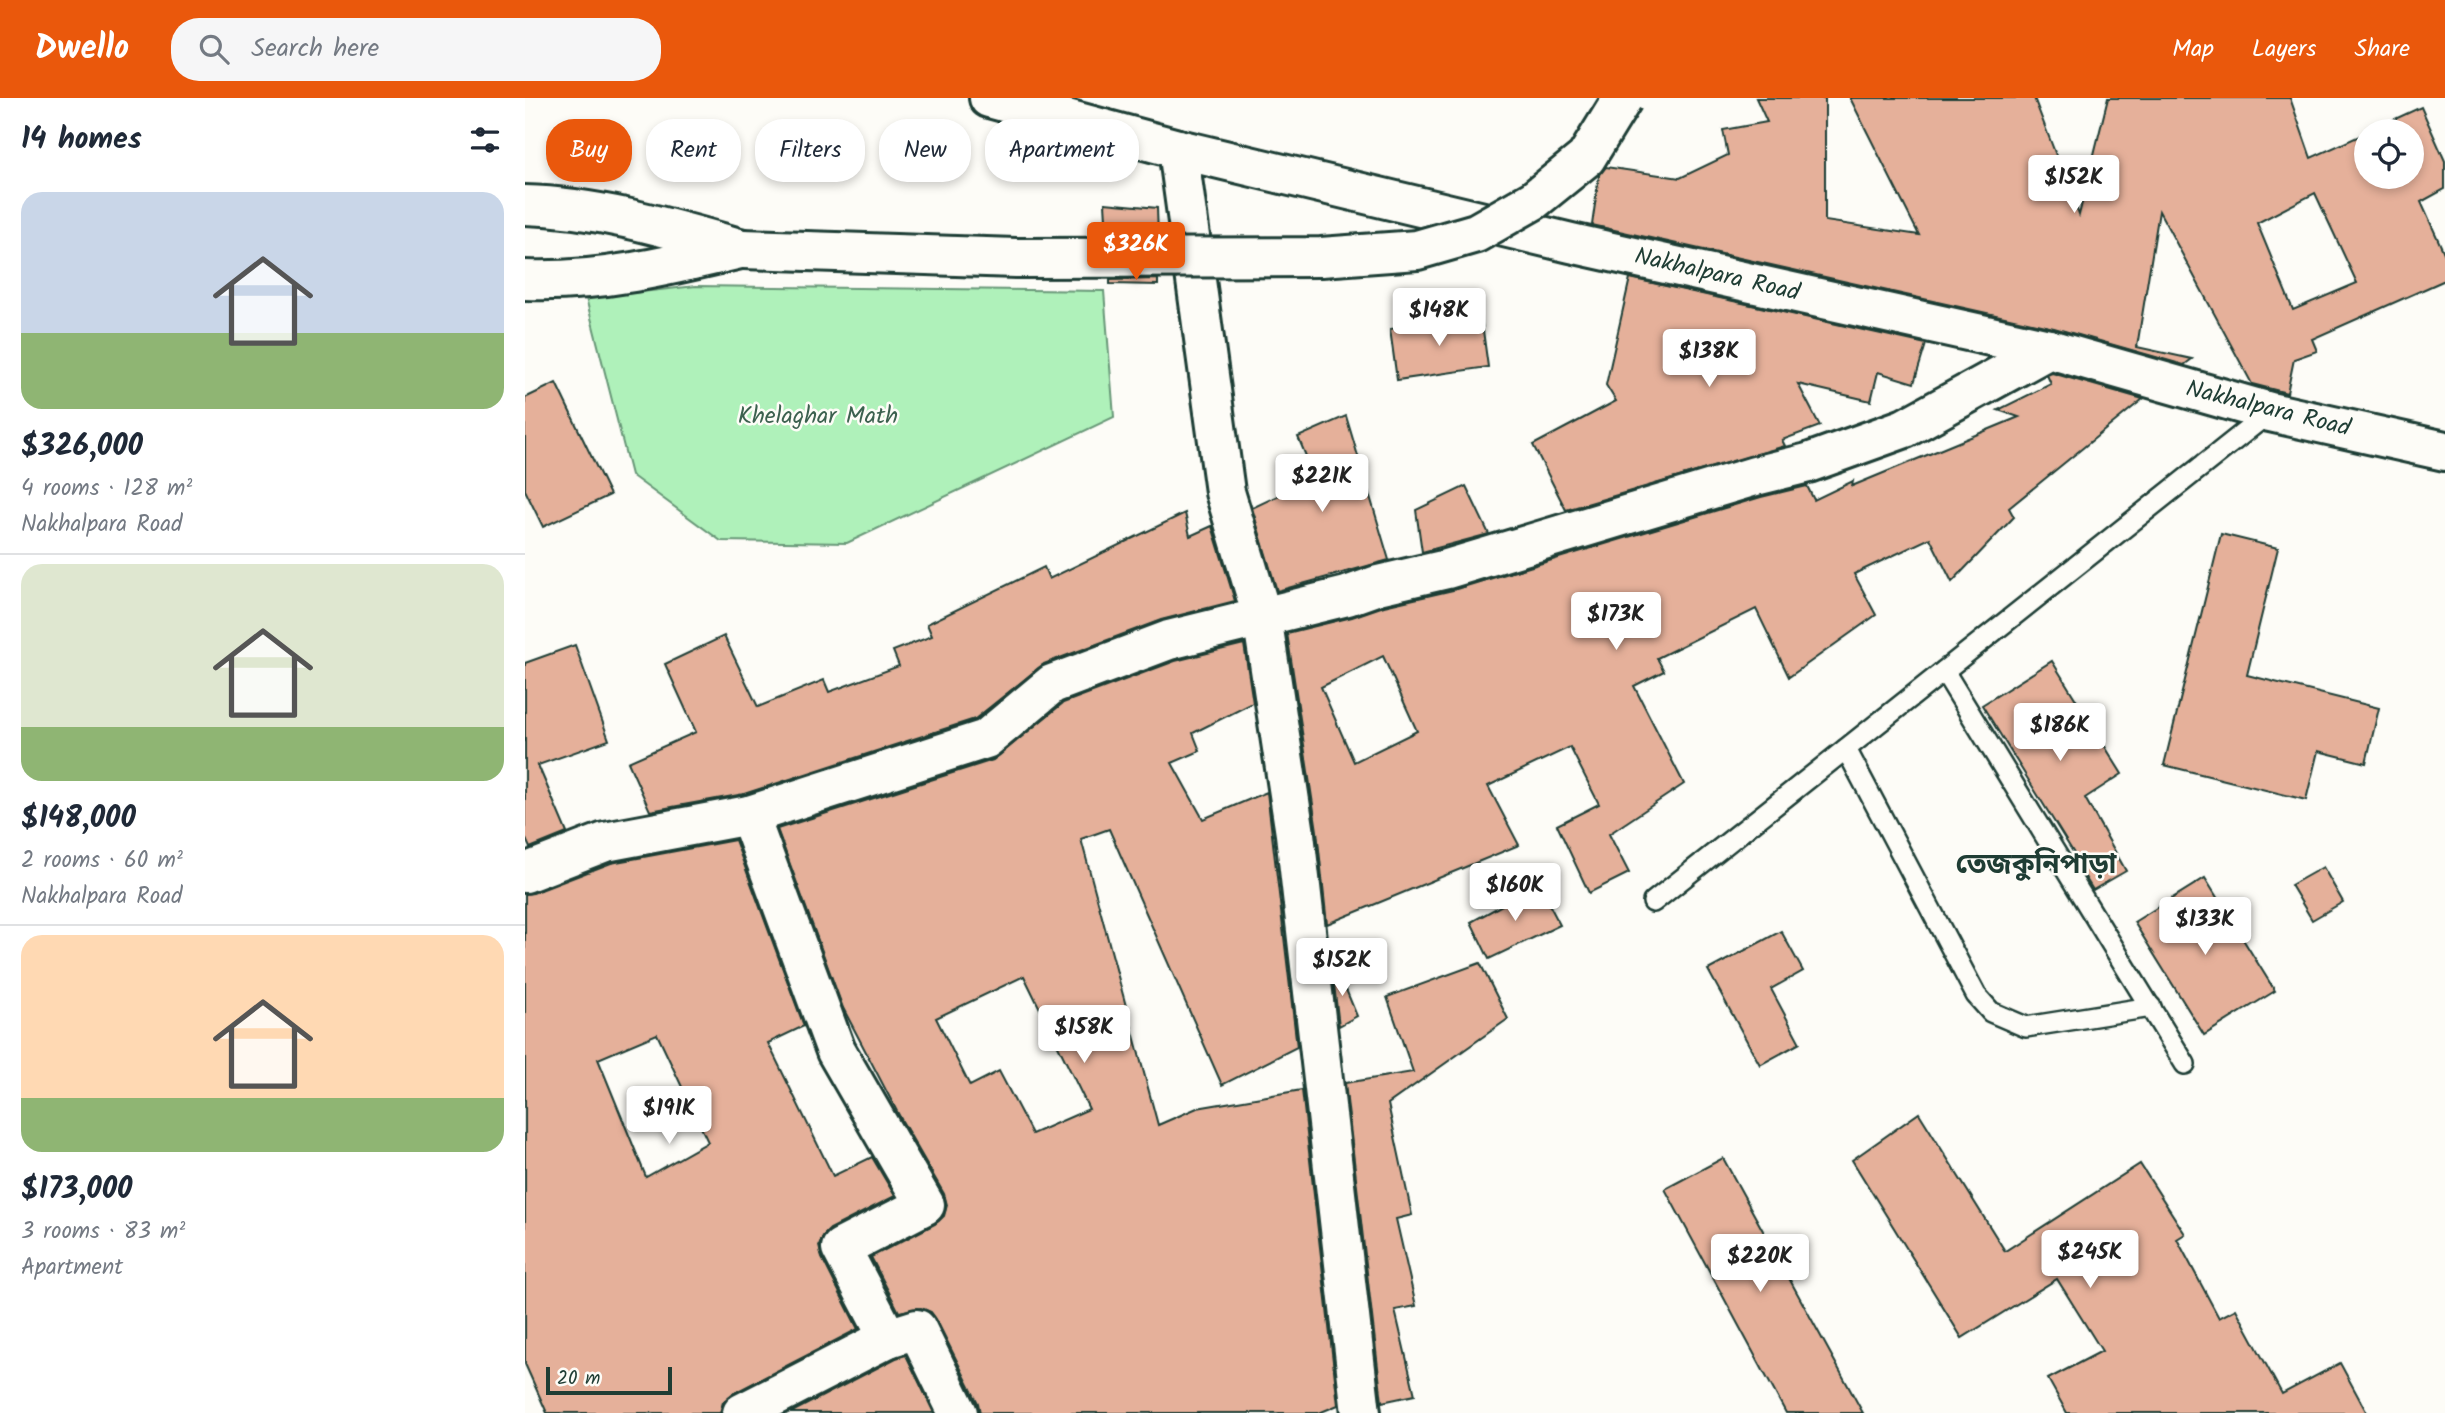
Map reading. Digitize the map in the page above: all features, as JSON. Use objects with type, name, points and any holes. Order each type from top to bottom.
[{"type":"main road","name":"Nakhalpara Road","points":[[989,98],[1178,149],[1585,246],[2049,349],[2270,412],[2445,451]]},
{"type":"main road","points":[[525,205],[589,211],[648,222],[743,249],[1016,258],[1321,257],[1417,250],[1476,233],[1534,200],[1585,158],[1623,98]]},
{"type":"main road","points":[[1178,149],[1225,492],[1262,616],[1295,834],[1361,1413]]},
{"type":"main road","points":[[525,281],[563,282],[649,270],[743,249]]},
{"type":"main road","points":[[525,873],[605,842],[749,815],[986,739],[1052,684],[1169,640],[1447,569],[1755,476],[1808,463],[1905,429],[2049,349]]},
{"type":"main road","points":[[749,815],[837,1051],[925,1205],[841,1248],[888,1338]]},
{"type":"main road","points":[[743,1413],[888,1338],[917,1329],[958,1413]]},
{"type":"lane","points":[[1653,902],[2270,412]]},
{"type":"lane","points":[[1944,671],[2185,1064]]},
{"type":"lane","points":[[1846,749],[1976,995],[1991,1012],[2026,1027],[2151,1007]]},
{"type":"green space","name":"Khelaghar Math","points":[[696,286],[1104,291],[1114,417],[847,543],[721,541],[631,475],[586,298]]},
{"type":"building","points":[[1756,98],[1825,98],[1825,221],[1919,235],[1850,98],[2034,98],[2079,215],[2108,98],[2290,98],[2311,158],[2354,138],[2354,189],[2424,189],[2424,119],[2395,119],[2421,107],[2445,161],[2445,189],[2421,202],[2445,255],[2445,280],[2312,339],[2317,351],[2294,359],[2287,393],[2252,384],[2159,211],[2137,347],[2192,359],[2184,365],[2054,328],[1592,225],[1599,176],[1606,167],[1680,178],[1728,155],[1723,130],[1767,122]],"holes":[[[2315,193],[2357,283],[2293,310],[2257,223]]]},
{"type":"building","points":[[1105,203],[1157,208],[1158,236],[1107,236]]},
{"type":"building","points":[[1630,278],[1926,344],[1914,383],[1878,372],[1871,401],[1798,384],[1820,426],[1782,440],[1785,446],[1566,510],[1533,445],[1616,401],[1606,385]]},
{"type":"building","points":[[1158,279],[1158,285],[1110,284],[1110,280]]},
{"type":"building","points":[[1481,316],[1488,367],[1397,380],[1390,329]]},
{"type":"building","points":[[2052,373],[2143,399],[2009,508],[2014,517],[1952,582],[1930,538],[1854,574],[1876,615],[1789,677],[1756,609],[1657,658],[1664,671],[1634,686],[1684,784],[1609,834],[1629,873],[1589,893],[1557,825],[1599,804],[1570,747],[1488,786],[1519,845],[1327,924],[1317,831],[1287,633],[1453,590],[1761,497],[1807,486],[1814,500],[1853,481],[1852,486],[2019,417],[1998,410],[2051,384],[2047,375]],"holes":[[[1383,656],[1417,731],[1354,762],[1321,687]]]},
{"type":"building","points":[[556,383],[610,495],[543,527],[525,490],[525,398]]},
{"type":"building","points":[[1346,416],[1389,560],[1277,591],[1252,508],[1290,490],[1286,475],[1311,468],[1298,437]]},
{"type":"building","points":[[1466,486],[1489,534],[1422,552],[1416,510]]},
{"type":"building","points":[[1185,513],[1190,536],[1212,526],[1235,601],[1161,620],[1044,664],[975,719],[744,794],[650,811],[628,762],[696,732],[665,664],[724,636],[758,707],[824,680],[829,692],[899,666],[893,651],[932,636],[927,624],[1044,567],[1049,579]]},
{"type":"building","points":[[2221,534],[2278,548],[2247,675],[2379,708],[2366,763],[2318,751],[2306,800],[2164,765]]},
{"type":"building","points":[[1244,644],[1253,703],[1193,733],[1200,751],[1172,763],[1203,819],[1267,792],[1297,1047],[1222,1085],[1109,829],[1081,839],[1158,1125],[1197,1108],[1302,1090],[1338,1405],[1319,1413],[980,1413],[978,1403],[936,1319],[931,1312],[921,1308],[899,1312],[871,1257],[935,1224],[944,1216],[947,1205],[944,1194],[843,1008],[777,829],[993,760],[1063,703],[1175,661]],"holes":[[[1024,976],[1089,1109],[1032,1134],[999,1071],[970,1086],[936,1018]]]},
{"type":"building","points":[[575,645],[609,740],[538,765],[567,833],[530,848],[525,837],[525,663]]},
{"type":"building","points":[[2052,661],[2122,774],[2085,798],[2126,871],[2093,890],[2075,861],[2078,860],[1982,705]]},
{"type":"building","points":[[735,840],[804,1026],[768,1043],[833,1176],[872,1157],[895,1196],[830,1229],[819,1246],[822,1258],[858,1329],[732,1394],[723,1402],[720,1413],[547,1413],[525,1364],[525,894],[611,863]],"holes":[[[657,1034],[708,1142],[646,1177],[598,1059]]]},
{"type":"building","points":[[2323,867],[2343,902],[2312,920],[2291,885]]},
{"type":"building","points":[[2205,878],[2275,991],[2204,1035],[2134,922]]},
{"type":"building","points":[[1539,885],[1560,925],[1489,959],[1471,922]]},
{"type":"building","points":[[1781,931],[1803,971],[1771,989],[1800,1043],[1760,1065],[1708,970]]},
{"type":"building","points":[[1330,951],[1357,1016],[1339,1026]]},
{"type":"building","points":[[1480,963],[1508,1019],[1388,1104],[1412,1215],[1396,1219],[1416,1306],[1395,1310],[1415,1395],[1382,1402],[1345,1083],[1413,1072],[1387,997]]},
{"type":"building","points":[[1919,1113],[2005,1251],[2140,1164],[2185,1234],[2177,1239],[2219,1318],[2236,1309],[2282,1394],[2340,1363],[2367,1413],[2067,1413],[2048,1379],[2102,1351],[2057,1279],[1962,1338],[1852,1160]]},
{"type":"building","points":[[1723,1158],[1863,1413],[1786,1413],[1665,1189]]},
{"type":"building","points":[[906,1355],[934,1413],[790,1413],[896,1358]]},
{"type":"district","name":"তেজকুনিপাড়া","points":[[2036,865]]}]
